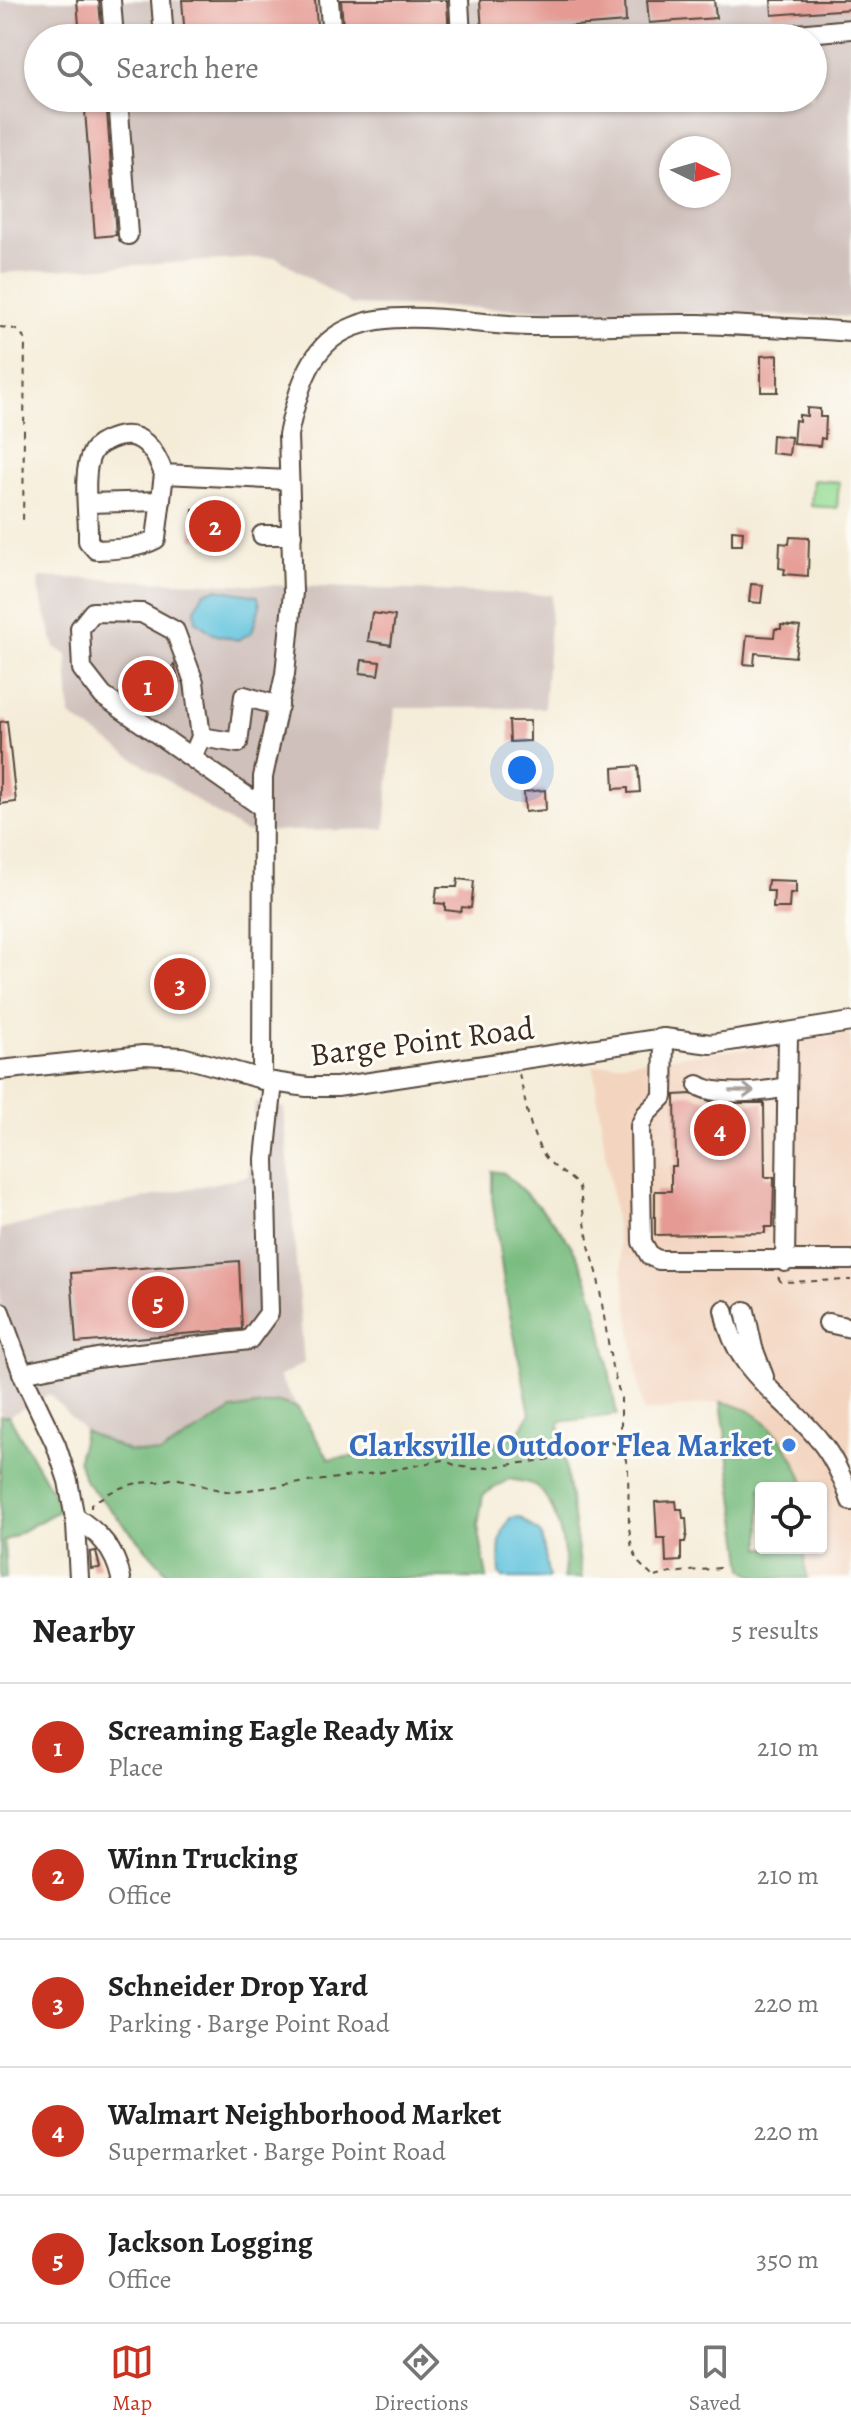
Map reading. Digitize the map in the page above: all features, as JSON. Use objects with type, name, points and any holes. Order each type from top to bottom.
[{"type":"street","points":[[111,0],[113,24]]},
{"type":"street","points":[[161,0],[163,24]]},
{"type":"street","points":[[329,0],[331,24]]},
{"type":"street","points":[[459,0],[460,24]]},
{"type":"street","points":[[827,31],[851,29]]},
{"type":"street","points":[[119,112],[128,235]]},
{"type":"street","points":[[22,1373],[97,1358],[249,1340],[269,1313],[263,777],[279,706],[291,614],[288,435],[306,376],[319,353],[332,338],[350,328],[374,320],[402,318],[557,326],[700,324],[851,332]]},
{"type":"street","points":[[132,435],[147,443],[157,455],[164,474],[156,539],[123,549],[96,550],[88,541],[88,466],[92,451],[119,436],[132,435]]},
{"type":"street","points":[[164,474],[289,480]]},
{"type":"street","points":[[88,503],[161,501]]},
{"type":"street","points":[[262,535],[292,535]]},
{"type":"street","points":[[192,758],[201,737],[194,682],[175,631],[142,613],[93,612],[80,628],[82,669],[103,696],[262,807]]},
{"type":"street","points":[[201,737],[238,743],[244,696],[279,706]]},
{"type":"street","name":"Barge Point Road","points":[[0,1070],[143,1055],[182,1057],[268,1081],[307,1087],[337,1087],[664,1038],[711,1044],[851,1022]]},
{"type":"street","points":[[785,1262],[788,1033]]},
{"type":"street","points":[[664,1038],[663,1097],[646,1114],[640,1126],[642,1242],[650,1256],[659,1260],[851,1260]]},
{"type":"street","points":[[698,1085],[709,1090],[768,1091],[786,1087]]},
{"type":"street","points":[[724,1310],[727,1328],[748,1369],[821,1442],[851,1501]]},
{"type":"street","points":[[745,1311],[756,1357],[770,1390]]},
{"type":"street","points":[[0,1312],[22,1373],[56,1445],[83,1521],[79,1578]]},
{"type":"street","points":[[828,1323],[851,1328]]},
{"type":"street","points":[[83,1521],[104,1541],[116,1559],[121,1578]]},
{"type":"path","points":[[0,327],[15,328],[25,340],[23,525]]},
{"type":"path","points":[[516,1062],[540,1147],[552,1164],[579,1187],[612,1367],[621,1398],[620,1424],[628,1469],[632,1549],[639,1563],[653,1578],[670,1573],[720,1568]]},
{"type":"path","points":[[83,1521],[91,1504],[115,1489],[136,1482],[156,1483],[171,1478],[212,1490],[234,1492],[382,1472],[443,1460],[475,1469],[537,1461],[556,1458],[598,1438],[623,1446]]},
{"type":"shaded area","points":[[0,0],[851,0],[851,317],[352,305],[276,257],[0,273]]},
{"type":"shaded area","points":[[39,577],[552,595],[544,708],[395,708],[385,829],[244,832],[70,716],[67,655],[55,647],[38,589]]},
{"type":"shaded area","points":[[851,1033],[851,1578],[758,1578],[744,1569],[721,1402],[643,1412],[593,1066],[770,1046]]},
{"type":"shaded area","points":[[255,1102],[284,1108],[304,1363],[279,1377],[298,1408],[279,1402],[232,1410],[160,1454],[128,1451],[84,1431],[49,1394],[9,1416],[0,1416],[0,1229],[248,1176]]},
{"type":"green space","points":[[813,480],[839,482],[837,508],[811,506]]},
{"type":"green space","points":[[492,1171],[504,1173],[561,1231],[585,1272],[599,1319],[617,1415],[559,1422],[582,1578],[563,1578],[565,1568],[559,1528],[542,1492],[534,1485],[509,1479],[483,1495],[478,1526],[487,1578],[168,1578],[166,1571],[84,1480],[78,1459],[84,1431],[128,1451],[160,1454],[232,1410],[279,1402],[298,1408],[329,1459],[500,1442],[518,1435],[530,1413],[505,1290],[492,1198]]},
{"type":"green space","points":[[721,1402],[738,1406],[765,1421],[785,1445],[804,1482],[755,1482],[755,1554],[805,1554],[808,1578],[759,1578],[744,1569]]},
{"type":"green space","points":[[0,1416],[9,1416],[62,1509],[4,1541],[6,1578],[0,1578]]},
{"type":"water","points":[[217,589],[258,596],[260,606],[252,632],[238,640],[213,634],[196,621],[195,609],[204,592]]},
{"type":"water","points":[[520,1517],[541,1534],[549,1578],[503,1578],[500,1574],[503,1531],[510,1518]]},
{"type":"building","points":[[77,0],[99,0],[101,24],[79,24]]},
{"type":"building","points":[[182,0],[315,0],[317,24],[184,24]]},
{"type":"building","points":[[341,0],[447,0],[448,24],[343,24]]},
{"type":"building","points":[[480,0],[625,0],[626,22],[481,24]]},
{"type":"building","points":[[647,0],[714,0],[716,18],[649,23]]},
{"type":"building","points":[[771,0],[851,0],[851,9],[772,15]]},
{"type":"building","points":[[85,112],[107,112],[116,235],[95,237]]},
{"type":"building","points":[[778,355],[778,392],[761,392],[761,356]]},
{"type":"building","points":[[807,408],[820,409],[820,417],[826,417],[825,439],[821,438],[820,446],[793,444],[795,420],[799,421],[799,415],[807,416]]},
{"type":"building","points":[[772,435],[791,437],[789,455],[771,453]]},
{"type":"building","points":[[193,510],[239,512],[237,541],[192,539]]},
{"type":"building","points":[[732,530],[743,531],[742,545],[732,545]]},
{"type":"building","points":[[790,537],[809,538],[808,576],[784,574],[785,569],[779,568],[780,543],[789,544]]},
{"type":"building","points":[[751,584],[763,585],[761,603],[749,602]]},
{"type":"building","points":[[372,613],[395,616],[391,645],[368,641]]},
{"type":"building","points":[[781,625],[800,627],[795,657],[755,653],[754,665],[744,664],[747,635],[774,637],[775,629],[781,629]]},
{"type":"building","points":[[362,660],[380,662],[378,675],[360,673]]},
{"type":"building","points":[[174,664],[179,682],[169,702],[164,700],[161,705],[150,700],[145,711],[133,703],[137,694],[134,693],[150,666],[166,675]]},
{"type":"building","points":[[7,721],[16,802],[0,804],[0,722]]},
{"type":"building","points":[[509,721],[530,721],[530,741],[510,742]]},
{"type":"building","points":[[638,766],[640,792],[628,793],[628,788],[614,789],[613,768]]},
{"type":"building","points":[[545,790],[546,810],[525,812],[524,792]]},
{"type":"building","points":[[458,879],[474,881],[471,908],[462,907],[461,912],[445,910],[445,904],[435,903],[437,887],[457,887]]},
{"type":"building","points":[[768,880],[796,881],[796,893],[790,893],[789,908],[773,908],[774,891],[767,891]]},
{"type":"building","points":[[691,1094],[715,1103],[764,1103],[765,1177],[774,1177],[773,1227],[765,1227],[765,1233],[655,1235],[655,1191],[671,1191],[671,1166],[676,1166],[675,1095]]},
{"type":"building","points":[[239,1261],[242,1329],[76,1343],[71,1273]]},
{"type":"building","points":[[676,1501],[677,1509],[682,1509],[683,1518],[686,1518],[687,1533],[685,1542],[681,1542],[681,1561],[666,1562],[665,1538],[657,1538],[655,1502]]},
{"type":"building","points":[[96,1551],[100,1568],[91,1569],[90,1552]]},
{"type":"place","name":"Winn Trucking","points":[[215,526]]},
{"type":"place","name":"Screaming Eagle Ready Mix","points":[[148,686]]},
{"type":"place","name":"Schneider Drop Yard","points":[[180,984]]},
{"type":"place","name":"Walmart Neighborhood Market","points":[[720,1130]]},
{"type":"place","name":"Jackson Logging","points":[[158,1302]]},
{"type":"place","name":"Clarksville Outdoor Flea Market","points":[[789,1445]]}]
